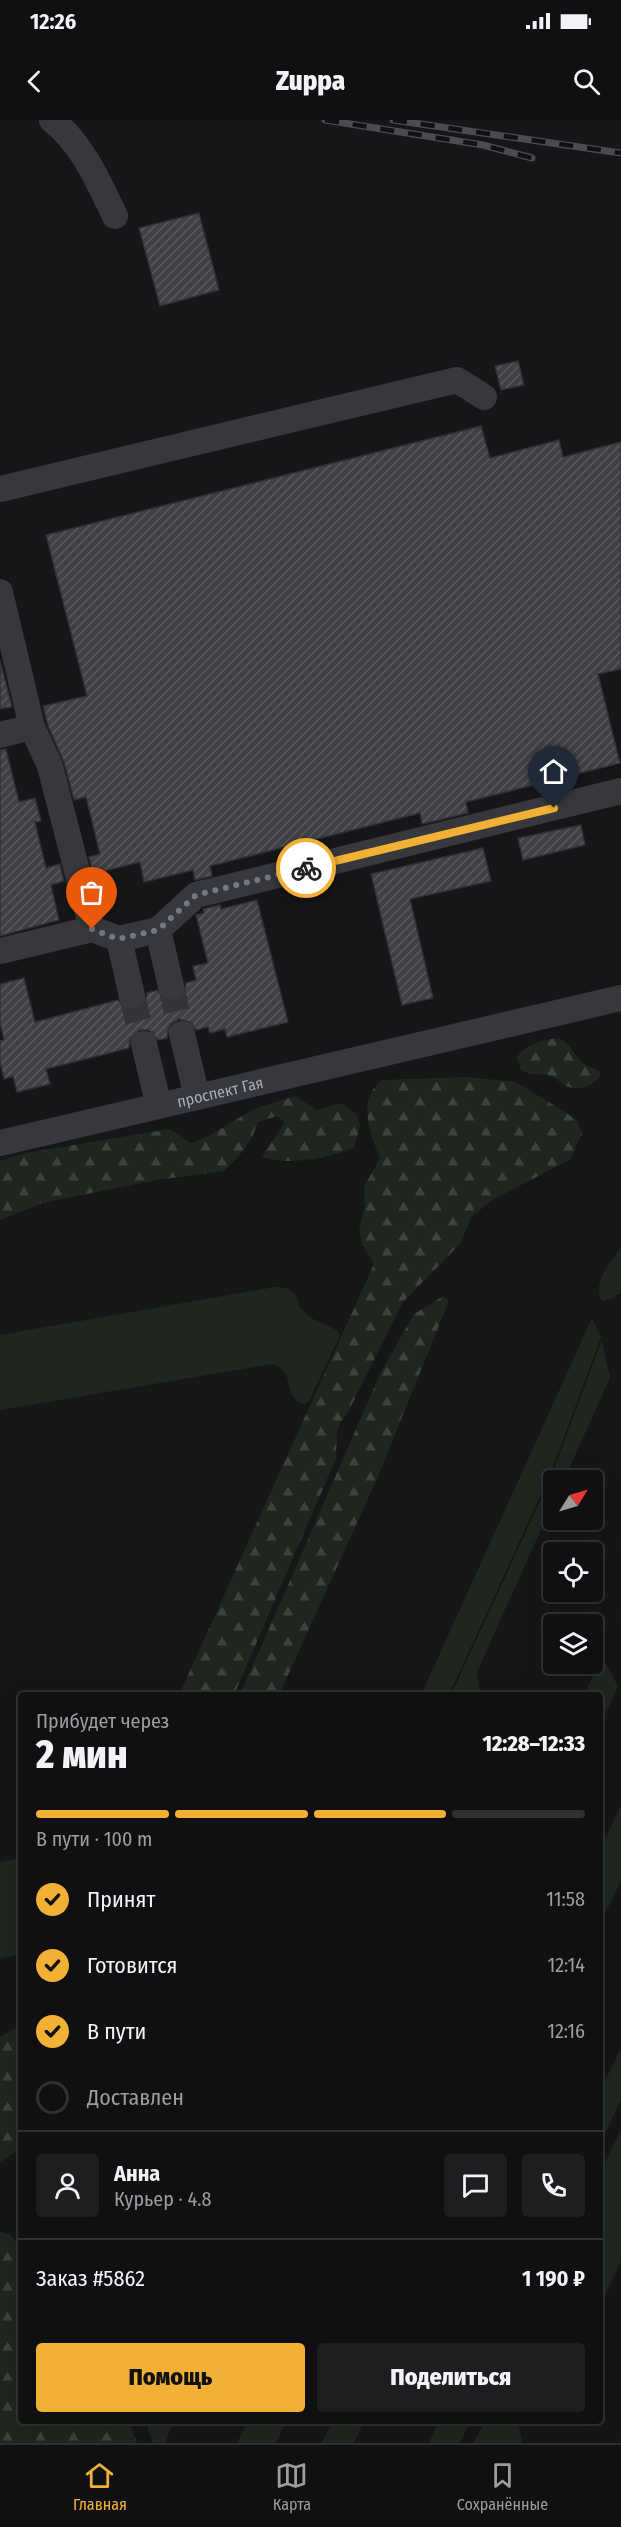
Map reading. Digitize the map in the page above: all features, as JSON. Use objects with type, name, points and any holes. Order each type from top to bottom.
[{"type":"street","points":[[52,120],[65,130],[88,160],[116,216]]},
{"type":"street","points":[[0,489],[457,380],[484,397]]},
{"type":"street","points":[[0,592],[32,727],[50,766],[92,929]]},
{"type":"street","points":[[0,735],[32,727]]},
{"type":"street","points":[[0,951],[92,929],[118,939],[158,930],[196,895],[621,791]]},
{"type":"street","points":[[158,930],[171,986]]},
{"type":"street","points":[[118,939],[132,996]]},
{"type":"street","name":"проспект Гая","points":[[0,1143],[621,998]]},
{"type":"street","points":[[182,1034],[197,1096]]},
{"type":"street","points":[[144,1044],[159,1106]]},
{"type":"green space","points":[[559,1038],[567,1043],[584,1064],[601,1074],[590,1085],[580,1088],[569,1087],[550,1076],[531,1074],[521,1070],[517,1057],[521,1052],[536,1043]]},
{"type":"green space","points":[[468,1077],[516,1082],[576,1119],[582,1133],[571,1159],[494,1199],[471,1217],[461,1243],[403,1302],[350,1408],[337,1429],[336,1458],[235,1692],[180,1692],[374,1264],[362,1244],[359,1230],[365,1207],[364,1187],[380,1158],[369,1127],[368,1106],[375,1087],[383,1080]]},
{"type":"green space","points":[[295,1096],[316,1110],[341,1103],[357,1114],[360,1127],[354,1148],[308,1160],[284,1161],[262,1157],[285,1122],[277,1116],[258,1122],[252,1138],[224,1171],[157,1180],[42,1203],[0,1220],[0,1161],[26,1153],[170,1129],[191,1143],[207,1137],[254,1109]]},
{"type":"green space","points":[[621,1247],[621,1292],[614,1298],[602,1301],[599,1294],[601,1280]]},
{"type":"green space","points":[[275,1287],[285,1288],[295,1294],[300,1308],[311,1318],[337,1330],[340,1336],[309,1401],[304,1404],[293,1396],[285,1372],[272,1364],[0,1410],[0,1335]]},
{"type":"green space","points":[[443,1296],[449,1301],[376,1481],[280,1692],[241,1692],[381,1372],[414,1314]]},
{"type":"green space","points":[[592,1318],[601,1337],[552,1470],[543,1470],[543,1490],[450,1692],[422,1692]]},
{"type":"green space","points":[[602,1340],[610,1378],[569,1470],[554,1470]]},
{"type":"green space","points":[[543,1494],[543,1525],[477,1672],[480,1692],[452,1692]]},
{"type":"green space","points":[[603,1659],[618,1686],[603,1719],[603,1692],[585,1692],[594,1674],[603,1674]]},
{"type":"green space","points":[[621,1805],[621,1881],[603,1918],[603,1844]]},
{"type":"green space","points":[[18,1859],[18,1955],[0,1958],[0,1862]]},
{"type":"green space","points":[[18,2027],[18,2150],[0,2162],[0,2037]]},
{"type":"green space","points":[[621,2048],[621,2100],[603,2138],[603,2085]]},
{"type":"green space","points":[[621,2129],[621,2261],[603,2300],[603,2167]]},
{"type":"green space","points":[[0,2232],[9,2234],[18,2243],[18,2424],[130,2424],[137,2443],[0,2443]]},
{"type":"green space","points":[[146,2424],[173,2424],[165,2443],[153,2443]]},
{"type":"green space","points":[[246,2424],[285,2424],[276,2443],[237,2443]]},
{"type":"green space","points":[[331,2424],[363,2424],[354,2443],[322,2443]]},
{"type":"green space","points":[[438,2424],[469,2424],[460,2443],[429,2443]]},
{"type":"green space","points":[[484,2424],[519,2424],[522,2443],[473,2443]]},
{"type":"building","points":[[199,213],[219,290],[160,306],[139,228]]},
{"type":"building","points":[[518,361],[524,385],[501,390],[495,366]]},
{"type":"building","points":[[481,426],[490,458],[559,440],[563,457],[621,442],[621,669],[598,674],[620,763],[466,802],[468,813],[422,824],[420,813],[210,866],[212,876],[195,880],[193,870],[144,882],[140,862],[93,874],[89,857],[100,854],[86,797],[74,800],[64,762],[48,726],[43,706],[87,696],[46,535]]},
{"type":"building","points":[[0,660],[12,707],[0,709]]},
{"type":"building","points":[[6,749],[19,802],[35,798],[41,821],[35,822],[46,868],[60,864],[64,881],[51,885],[59,920],[0,936],[0,750]]},
{"type":"building","points":[[581,825],[585,845],[523,860],[518,838]]},
{"type":"building","points":[[483,848],[491,881],[410,899],[433,998],[402,1005],[371,874]]},
{"type":"building","points":[[257,900],[288,1022],[227,1037],[225,1029],[210,1033],[208,1027],[196,1030],[192,1023],[179,1019],[171,1024],[167,1038],[158,1040],[149,1030],[140,1030],[130,1039],[129,1048],[46,1069],[50,1084],[17,1092],[13,1076],[4,1079],[0,1062],[0,1041],[4,1040],[0,1023],[0,984],[24,978],[35,1022],[118,1000],[127,1010],[136,1010],[146,1001],[147,993],[157,990],[166,1000],[175,1000],[185,991],[186,983],[196,980],[193,966],[208,963],[196,915],[204,913],[203,909],[220,905],[221,909]]},
{"type":"tunnel","points":[[171,986],[182,1034]]},
{"type":"tunnel","points":[[132,996],[144,1044]]},
{"type":"railway","points":[[325,120],[483,145],[532,158]]},
{"type":"railway","points":[[393,120],[621,153]]},
{"type":"way so far","points":[[92,929],[118,939],[158,930],[196,895],[306,868]]},
{"type":"route","points":[[306,868],[554,808]]}]
